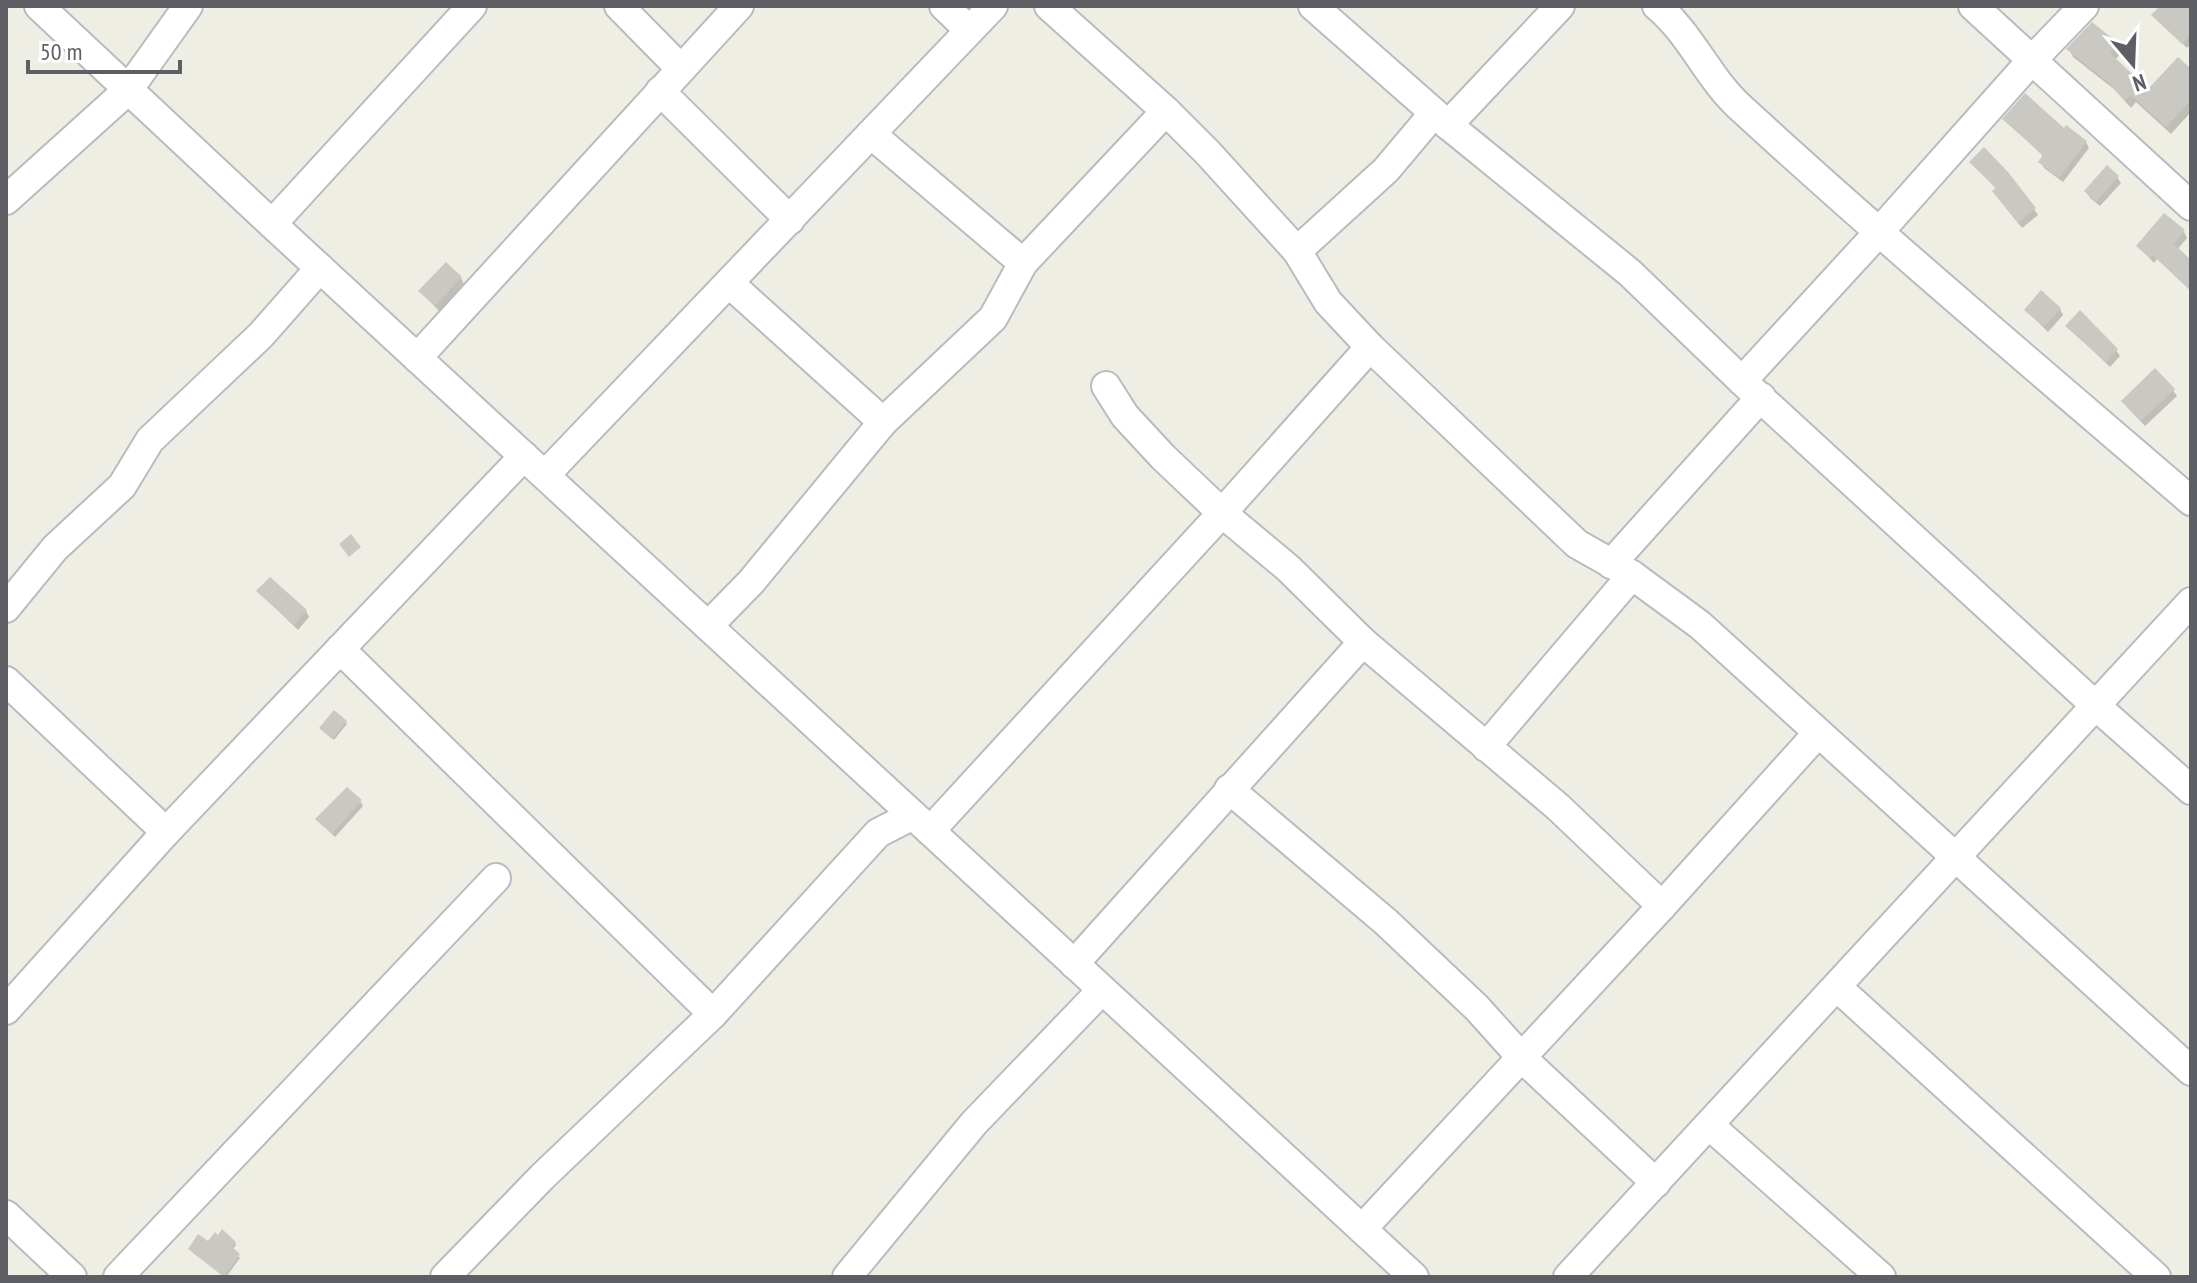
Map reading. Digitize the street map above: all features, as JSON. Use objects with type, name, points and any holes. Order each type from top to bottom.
[{"type":"street","points":[[39,6],[1414,1277]]},
{"type":"street","points":[[164,36],[168,6]]},
{"type":"street","points":[[6,200],[128,90],[188,6]]},
{"type":"street","points":[[272,224],[472,6]]},
{"type":"street","points":[[619,6],[680,68]]},
{"type":"street","points":[[417,358],[739,6]]},
{"type":"street","points":[[944,6],[969,30]]},
{"type":"street","points":[[545,475],[993,6]]},
{"type":"street","points":[[1049,6],[1166,111],[1297,251],[1328,302],[1370,347],[1577,544],[1621,570],[1700,625],[2191,1071]]},
{"type":"street","points":[[1313,6],[1441,119],[1630,273],[1751,389],[2191,790]]},
{"type":"street","points":[[1297,251],[1560,6]]},
{"type":"street","points":[[1657,6],[1690,42],[1737,106],[2191,501]]},
{"type":"street","points":[[1973,6],[2191,206]]},
{"type":"street","points":[[1486,747],[1621,570],[1751,389],[1879,232],[2084,6]]},
{"type":"street","points":[[660,91],[790,220]]},
{"type":"street","points":[[708,626],[751,582],[883,422],[993,318],[1023,263],[1166,111]]},
{"type":"street","points":[[871,134],[1023,263]]},
{"type":"street","points":[[6,608],[55,548],[122,486],[150,440],[261,335],[320,268]]},
{"type":"street","points":[[730,284],[883,422]]},
{"type":"street","points":[[445,1277],[542,1177],[713,1014],[878,833],[921,823],[1222,513],[1370,347]]},
{"type":"street","points":[[1106,386],[1125,416],[1222,513],[1288,568],[1363,642],[1558,807],[1662,906]]},
{"type":"street","points":[[6,1010],[166,832],[524,456]]},
{"type":"street","points":[[1568,1277],[2191,602]]},
{"type":"street","points":[[1074,964],[1363,642]]},
{"type":"street","points":[[340,649],[713,1014]]},
{"type":"street","points":[[6,681],[166,832]]},
{"type":"street","points":[[1362,1229],[1818,733]]},
{"type":"street","points":[[878,833],[882,786]]},
{"type":"street","points":[[1229,789],[1386,922],[1477,1008],[1522,1058],[1656,1183]]},
{"type":"street","points":[[118,1277],[496,878]]},
{"type":"street","points":[[1837,987],[2156,1277]]},
{"type":"street","points":[[847,1277],[974,1123],[1102,990]]},
{"type":"street","points":[[1709,1125],[1880,1277]]},
{"type":"street","points":[[6,1215],[72,1277]]},
{"type":"building","points":[[2160,6],[2191,6],[2191,35],[2182,44],[2151,15]]},
{"type":"building","points":[[2092,22],[2118,43],[2110,53],[2148,89],[2178,57],[2191,69],[2191,100],[2166,127],[2131,95],[2125,101],[2108,82],[2066,49]]},
{"type":"building","points":[[2025,93],[2064,128],[2066,125],[2087,141],[2059,178],[2038,162],[2043,155],[2002,119]]},
{"type":"building","points":[[1984,147],[2036,208],[2018,223],[1992,191],[1996,188],[1969,162]]},
{"type":"building","points":[[2107,165],[2119,176],[2096,202],[2084,191]]},
{"type":"building","points":[[2164,213],[2185,230],[2174,244],[2191,260],[2191,291],[2153,255],[2150,258],[2136,246]]},
{"type":"building","points":[[446,262],[462,277],[435,306],[418,291]]},
{"type":"building","points":[[2041,290],[2061,308],[2044,327],[2024,310]]},
{"type":"building","points":[[2080,310],[2118,349],[2106,362],[2065,326]]},
{"type":"building","points":[[2155,368],[2175,389],[2141,421],[2121,401]]},
{"type":"building","points":[[351,534],[361,547],[349,557],[339,544]]},
{"type":"building","points":[[270,577],[307,610],[294,625],[256,591]]},
{"type":"building","points":[[334,710],[347,721],[332,739],[319,728]]},
{"type":"building","points":[[347,787],[362,800],[332,834],[315,819]]},
{"type":"building","points":[[222,1229],[236,1242],[232,1247],[240,1254],[224,1277],[188,1249],[198,1234],[208,1241]]}]
